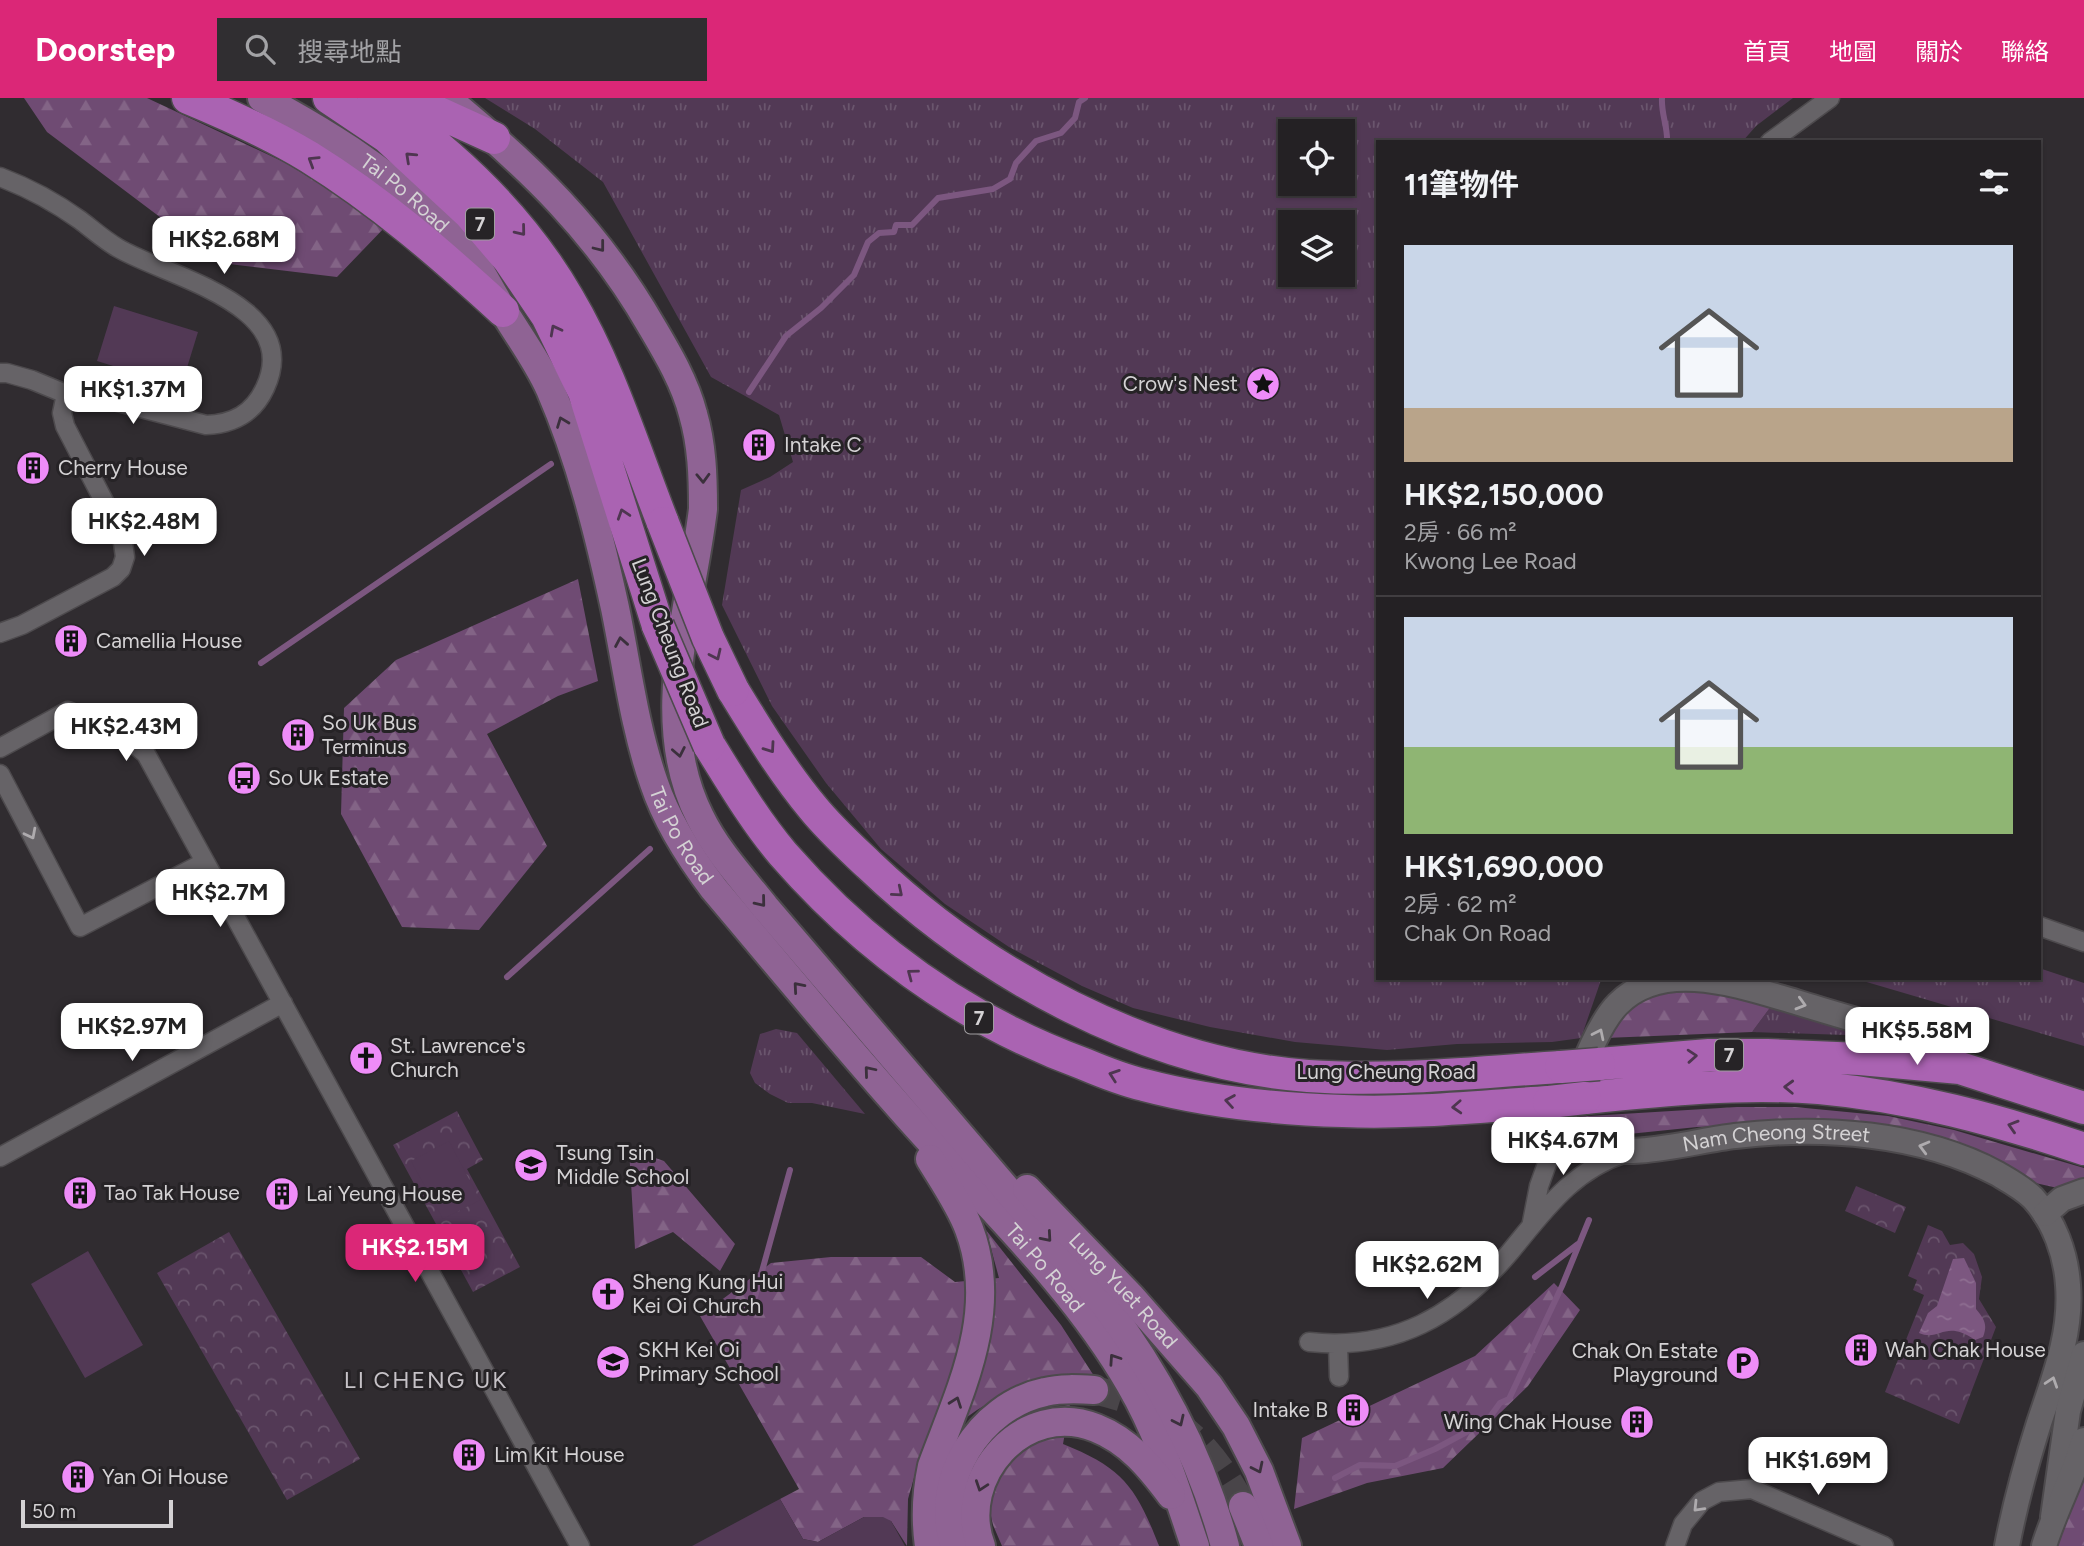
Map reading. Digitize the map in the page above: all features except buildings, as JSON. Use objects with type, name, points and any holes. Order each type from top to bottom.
[{"type":"highway","points":[[188,98],[307,156],[359,190],[428,244],[503,311]]},
{"type":"highway","name":"Lung Cheung Road","points":[[329,98],[387,137],[469,213],[509,260],[547,316],[584,392],[658,626],[702,731],[738,791],[782,853],[856,929],[937,992],[1038,1048],[1110,1074],[1142,1085],[1259,1106],[1345,1112],[1566,1106],[1707,1087],[1818,1088],[1903,1099],[1943,1108],[1986,1118],[2084,1149]]},
{"type":"highway","name":"Lung Cheung Road","points":[[374,98],[423,134],[472,177],[514,222],[556,278],[598,358],[709,638],[733,690],[762,737],[814,810],[892,887],[930,919],[1001,969],[1100,1019],[1156,1043],[1254,1069],[1307,1076],[1409,1077],[1709,1055],[1847,1058],[1960,1068],[2084,1108]]},
{"type":"highway","points":[[412,98],[494,138]]},
{"type":"main road","name":"Tai Po Road","points":[[262,98],[333,138],[369,162],[426,209],[469,253],[531,353],[549,388],[579,468],[615,608],[643,748],[654,786],[688,854],[713,889],[895,1103],[1030,1252],[1111,1353],[1159,1439],[1195,1546]]},
{"type":"main road","name":"Tai Po Road","points":[[446,98],[538,178],[570,211],[610,261],[666,350],[692,410],[702,464],[703,509],[674,707],[682,769],[699,816],[718,848],[765,907],[1094,1292],[1131,1339],[1174,1412],[1192,1450],[1225,1546]]},
{"type":"main road","points":[[1566,1106],[1609,1015],[1618,1003],[1650,985],[1672,980],[1717,980],[1893,1031],[1916,1040],[1960,1068]]},
{"type":"main road","name":"Lung Yuet Road","points":[[907,1073],[1058,1219],[1180,1350],[1209,1386],[1236,1426],[1259,1471],[1287,1546]]},
{"type":"main road","points":[[895,1103],[968,1227],[976,1250],[981,1298],[980,1322],[968,1369],[932,1466],[926,1503],[929,1546]]},
{"type":"main road","name":"Nam Cheong Street","points":[[1566,1106],[1574,1137],[1586,1145],[1609,1150],[1639,1149],[1736,1136],[1803,1132],[1886,1138],[1965,1158],[2014,1183],[2032,1197],[2045,1214],[2064,1258],[2068,1285],[2067,1328],[2063,1350],[2015,1504],[2009,1546]]},
{"type":"main road","points":[[2045,1214],[2062,1199],[2084,1191]]},
{"type":"main road","name":"Nam Cheong Street","points":[[2053,1517],[2068,1411],[2084,1354]]},
{"type":"main road","points":[[955,1546],[951,1536],[949,1512],[951,1488],[969,1445],[982,1427],[1003,1410],[1023,1399],[1045,1392],[1094,1390]]},
{"type":"main road","name":"Nam Cheong Street","points":[[2009,1546],[2030,1508],[2049,1450],[2068,1411]]},
{"type":"main road","points":[[981,1546],[975,1523],[976,1502],[985,1475],[1001,1450],[1016,1438],[1044,1426],[1074,1423],[1094,1427],[1121,1441],[1142,1459],[1183,1510]]},
{"type":"main road","name":"Nam Cheong Street","points":[[2044,1546],[2084,1440]]},
{"type":"main road","points":[[1243,1506],[1259,1546]]},
{"type":"street","points":[[1773,140],[1830,98]]},
{"type":"street","points":[[0,177],[48,199],[118,248],[200,285],[244,309],[256,320],[266,337],[271,356],[270,377],[261,398],[233,422],[206,425],[103,398],[66,394],[32,380],[0,373]]},
{"type":"street","points":[[0,633],[22,625],[113,577],[121,569],[125,557],[122,536],[65,426],[62,413],[66,394]]},
{"type":"street","points":[[0,748],[68,711],[118,734],[146,754],[580,1546]]},
{"type":"street","points":[[0,774],[80,927],[205,862]]},
{"type":"street","points":[[2041,927],[2084,942]]},
{"type":"street","points":[[0,1157],[283,1003]]},
{"type":"street","points":[[1531,1225],[1539,1186],[1566,1106]]},
{"type":"street","points":[[1309,1342],[1338,1345],[1389,1337],[1437,1318],[1490,1274],[1547,1206],[1577,1178],[1613,1157],[1639,1149]]},
{"type":"street","points":[[1338,1345],[1339,1377]]},
{"type":"street","points":[[1675,1546],[1683,1524],[1702,1501],[1718,1492],[1752,1489],[1884,1546]]},
{"type":"green space","points":[[24,98],[147,98],[286,163],[387,225],[337,277],[221,263],[47,132]]},
{"type":"green space","points":[[485,98],[1793,98],[1756,126],[1744,140],[1376,140],[1376,980],[1601,980],[1581,1038],[1552,1042],[1457,1044],[1387,1050],[1295,1042],[1210,1027],[1133,1008],[1082,986],[1009,947],[945,904],[881,849],[826,783],[772,706],[722,605],[741,490],[770,477],[793,462],[779,415],[711,377],[603,182],[535,129]]},
{"type":"green space","points":[[114,306],[198,332],[181,387],[97,361]]},
{"type":"green space","points":[[578,579],[598,681],[558,696],[487,734],[547,846],[479,930],[402,927],[341,814],[344,708],[396,660]]},
{"type":"green space","points":[[2041,969],[2084,983],[2084,1046],[1860,980],[2041,980]]},
{"type":"green space","points":[[1681,985],[1772,1005],[1752,1032],[1605,1038],[1621,1017],[1637,1003]]},
{"type":"green space","points":[[1772,1005],[1876,1036],[1752,1032]]},
{"type":"green space","points":[[776,1029],[797,1033],[865,1114],[812,1103],[788,1103],[755,1083],[750,1073],[760,1034]]},
{"type":"green space","points":[[1737,1107],[1795,1107],[1888,1116],[1954,1130],[2084,1168],[2084,1181],[2062,1189],[1778,1124],[1697,1127],[1609,1136],[1583,1133],[1573,1117]]},
{"type":"green space","points":[[457,1111],[483,1160],[467,1169],[520,1267],[473,1292],[393,1145]]},
{"type":"green space","points":[[449,1141],[480,1200],[443,1219],[411,1161]]},
{"type":"green space","points":[[629,1149],[664,1161],[735,1244],[720,1271],[673,1232],[635,1249]]},
{"type":"green space","points":[[1856,1186],[1906,1207],[1895,1233],[1845,1211]]},
{"type":"green space","points":[[1928,1225],[1942,1231],[1950,1245],[1963,1243],[1974,1254],[1982,1277],[1979,1299],[1996,1327],[1959,1424],[1885,1392],[1924,1295],[1913,1290],[1917,1280],[1908,1276]]},
{"type":"green space","points":[[986,1230],[1061,1325],[1096,1379],[1056,1375],[1014,1388],[977,1410],[922,1449],[908,1499],[907,1546],[891,1521],[864,1517],[818,1542],[803,1539],[780,1499],[799,1489],[700,1316],[771,1263],[831,1257],[921,1257],[955,1282],[999,1278]]},
{"type":"green space","points":[[229,1232],[360,1459],[287,1500],[157,1273]]},
{"type":"green space","points":[[88,1251],[143,1345],[85,1378],[31,1284]]},
{"type":"green space","points":[[1554,1283],[1580,1310],[1528,1386],[1443,1468],[1367,1483],[1294,1509],[1302,1438],[1475,1356]]},
{"type":"green space","points":[[1070,1404],[1063,1444],[1100,1462],[1125,1482],[1143,1509],[1159,1546],[1002,1546],[993,1525],[987,1498],[1027,1419]]},
{"type":"green space","points":[[2084,1463],[2084,1546],[2058,1546]]},
{"type":"green space","points":[[780,1499],[803,1539],[818,1542],[864,1517],[883,1517],[891,1521],[905,1546],[692,1546]]},
{"type":"water","points":[[1964,1258],[1976,1283],[1976,1309],[1985,1325],[1983,1337],[1975,1340],[1957,1331],[1932,1335],[1919,1333],[1928,1313],[1937,1306],[1953,1259]]},
{"type":"waterway","points":[[749,392],[786,336],[821,308],[854,275],[868,242],[879,233],[894,232],[896,225],[912,225],[938,198],[993,189],[1010,179],[1016,163],[1036,141],[1061,133],[1075,118],[1079,102],[1085,98]]},
{"type":"waterway","points":[[1662,98],[1667,140]]},
{"type":"waterway","points":[[261,663],[551,464]]},
{"type":"waterway","points":[[507,977],[650,849]]},
{"type":"waterway","points":[[751,1311],[790,1170]]},
{"type":"waterway","points":[[1335,1478],[1360,1465],[1395,1466],[1435,1449],[1487,1421],[1500,1403],[1509,1399],[1562,1286],[1589,1220]]},
{"type":"waterway","points":[[1535,1277],[1578,1244]]},
{"type":"tunnel","points":[[1094,1390],[1145,1406],[1184,1429],[1215,1462],[1243,1506]]},
{"type":"place","name":"Crow's Nest","points":[[1263,384]]},
{"type":"place","name":"Intake C","points":[[759,445]]},
{"type":"place","name":"Cherry House","points":[[33,468]]},
{"type":"place","name":"Camellia House","points":[[71,641]]},
{"type":"place","name":"So Uk Bus Terminus","points":[[298,735]]},
{"type":"place","name":"So Uk Estate","points":[[244,778]]},
{"type":"place","name":"St. Lawrence's Church","points":[[366,1058]]},
{"type":"place","name":"Tsung Tsin Middle School","points":[[531,1165]]},
{"type":"place","name":"Tao Tak House","points":[[80,1193]]},
{"type":"place","name":"Lai Yeung House","points":[[282,1194]]},
{"type":"place","name":"Sheng Kung Hui Kei Oi Church","points":[[608,1294]]},
{"type":"place","name":"Wah Chak House","points":[[1861,1350]]},
{"type":"place","name":"SKH Kei Oi Primary School","points":[[613,1362]]},
{"type":"place","name":"Chak On Estate Playground","points":[[1743,1363]]},
{"type":"place","name":"Intake B","points":[[1353,1410]]},
{"type":"place","name":"Wing Chak House","points":[[1637,1422]]},
{"type":"place","name":"Lim Kit House","points":[[469,1455]]},
{"type":"place","name":"Yan Oi House","points":[[78,1477]]},
{"type":"district","name":"LI CHENG UK","points":[[426,1380]]}]
